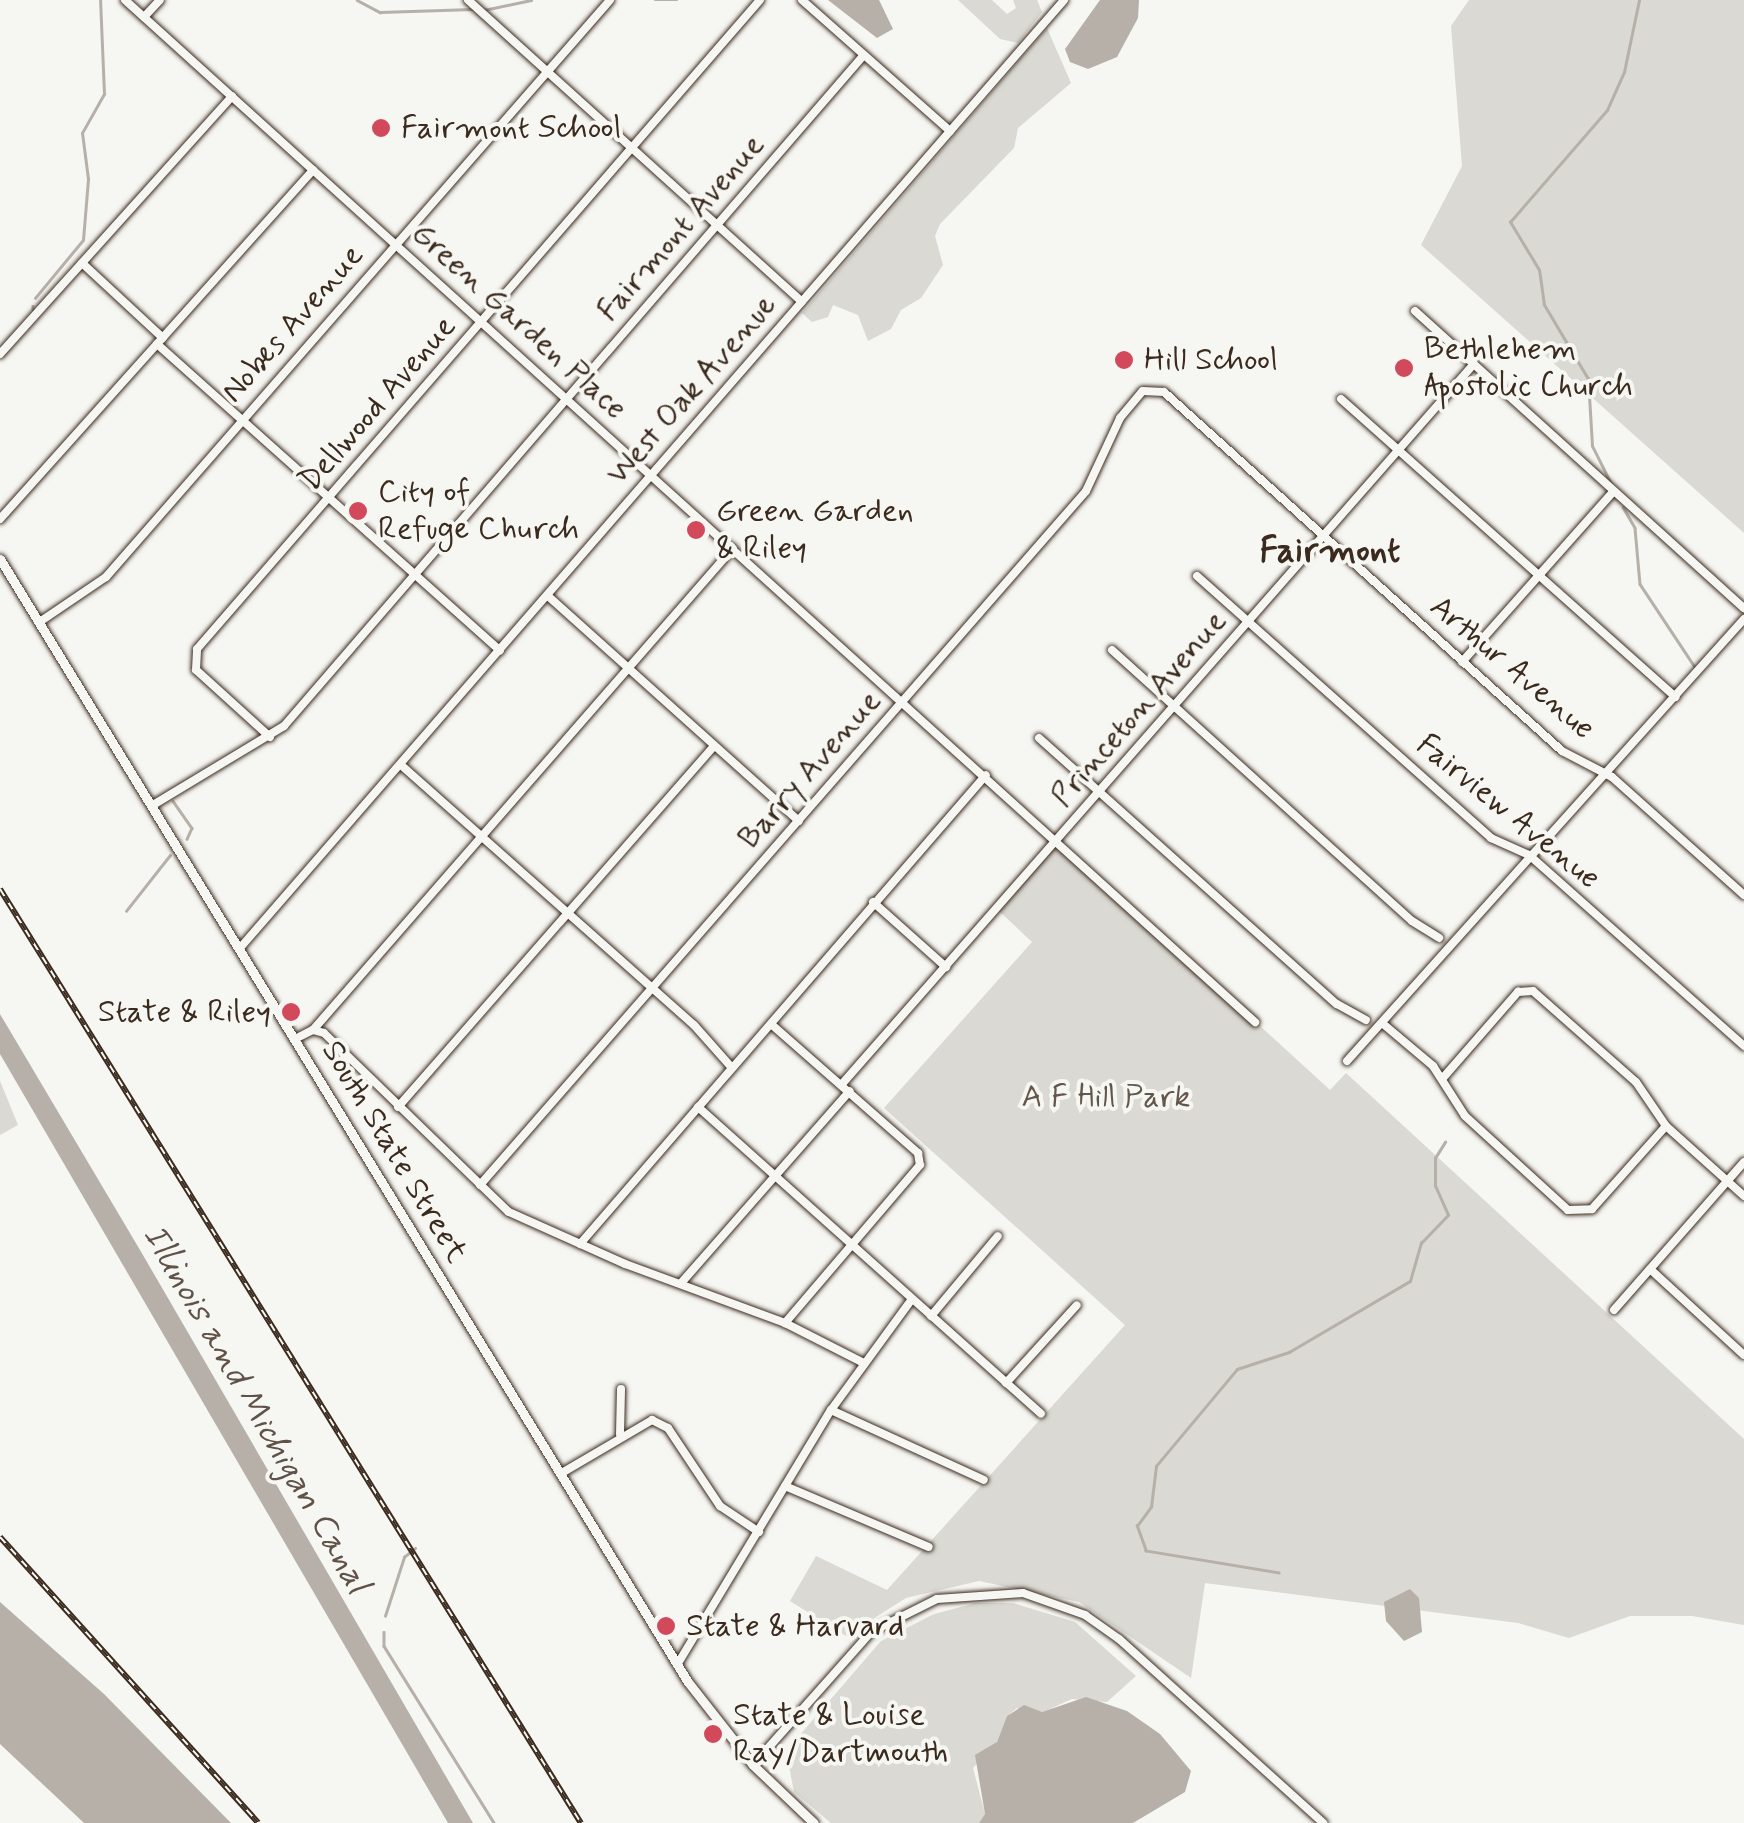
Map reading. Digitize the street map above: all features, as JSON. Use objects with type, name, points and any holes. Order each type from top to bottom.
[{"type":"main road","name":"South State Street","points":[[0,559],[677,1664],[753,1765],[814,1823]]},
{"type":"street","name":"Green Garden Place","points":[[125,0],[1059,840],[1255,1022]]},
{"type":"street","points":[[144,17],[160,0]]},
{"type":"street","points":[[468,0],[802,302]]},
{"type":"street","name":"Nobes Avenue","points":[[41,621],[106,577],[610,0]]},
{"type":"street","name":"Dellwood Avenue","points":[[270,737],[192,660],[760,0]]},
{"type":"street","points":[[802,0],[950,131]]},
{"type":"street","name":"West Oak Avenue","points":[[240,948],[1064,0]]},
{"type":"street","name":"Fairmont Avenue","points":[[153,806],[270,737],[863,56]]},
{"type":"street","points":[[0,354],[232,96]]},
{"type":"street","points":[[0,519],[313,170]]},
{"type":"street","points":[[82,262],[242,420],[500,651]]},
{"type":"street","points":[[1416,310],[1744,608]]},
{"type":"street","name":"Princeton Avenue","points":[[842,1084],[1473,365]]},
{"type":"street","name":"Barry Avenue","points":[[480,1185],[1086,491],[1129,404],[1143,392],[1164,392]]},
{"type":"street","name":"Arthur Avenue","points":[[1164,392],[1562,751],[1603,770],[1744,895]]},
{"type":"street","points":[[1342,399],[1675,697]]},
{"type":"street","points":[[1462,662],[1613,492]]},
{"type":"street","points":[[295,1039],[313,1030],[733,548]]},
{"type":"street","name":"Fairview Avenue","points":[[1197,576],[1491,838],[1529,854],[1744,1046]]},
{"type":"street","points":[[548,596],[798,821]]},
{"type":"street","points":[[1347,1061],[1603,770],[1744,619]]},
{"type":"street","points":[[1112,650],[1412,921],[1439,938]]},
{"type":"street","points":[[1040,738],[1337,1004],[1366,1020]]},
{"type":"street","points":[[398,1106],[714,746]]},
{"type":"street","points":[[401,766],[564,915],[652,988],[732,1068]]},
{"type":"street","points":[[580,1244],[986,775]]},
{"type":"street","points":[[873,902],[946,967]]},
{"type":"street","points":[[1442,1079],[1524,989],[1636,1082],[1666,1126],[1744,1196]]},
{"type":"street","points":[[1382,1023],[1442,1079],[1465,1116],[1568,1210],[1580,1213],[1592,1209],[1666,1126]]},
{"type":"street","points":[[771,1024],[918,1154],[920,1165],[855,1246],[785,1323]]},
{"type":"street","points":[[313,1030],[324,1033],[509,1212],[580,1244],[785,1323],[864,1363]]},
{"type":"street","points":[[682,1282],[850,1091]]},
{"type":"street","points":[[698,1107],[1041,1414]]},
{"type":"street","points":[[1614,1310],[1744,1162]]},
{"type":"street","points":[[931,1316],[998,1236]]},
{"type":"street","points":[[1650,1268],[1744,1355]]},
{"type":"street","points":[[677,1664],[831,1410],[912,1299]]},
{"type":"street","points":[[1006,1384],[1077,1305]]},
{"type":"street","points":[[620,1434],[621,1390]]},
{"type":"street","points":[[831,1410],[984,1480]]},
{"type":"street","points":[[560,1474],[620,1434],[652,1420],[668,1428],[720,1506],[759,1532]]},
{"type":"street","points":[[785,1486],[930,1546]]},
{"type":"street","points":[[753,1765],[871,1632],[936,1598],[1023,1593],[1085,1615],[1119,1639],[1323,1823]]},
{"type":"green space","points":[[958,0],[992,0],[1007,14],[1016,8],[1013,0],[1037,0],[1042,12],[1018,43],[1000,39]]},
{"type":"green space","points":[[1469,0],[1744,0],[1744,533],[1421,245],[1462,166],[1451,26]]},
{"type":"green space","points":[[1047,28],[1071,83],[1018,128],[1014,148],[940,224],[935,236],[943,265],[921,298],[901,310],[891,329],[868,341],[858,315],[833,305],[828,317],[812,322],[802,313]]},
{"type":"green space","name":"A F Hill Park","points":[[1059,842],[1330,1090],[1346,1073],[1744,1439],[1744,1625],[1692,1616],[1630,1616],[1569,1638],[1518,1623],[1205,1583],[1191,1678],[1079,1602],[979,1581],[906,1598],[846,1636],[790,1601],[816,1556],[887,1590],[1125,1325],[884,1108],[1032,942],[998,910]]},
{"type":"green space","points":[[0,1081],[18,1125],[0,1135]]},
{"type":"green space","points":[[976,1603],[1013,1603],[1075,1622],[1136,1676],[1107,1702],[1072,1699],[1043,1712],[1017,1708],[1007,1716],[997,1742],[973,1768],[985,1814],[979,1823],[831,1823],[794,1792],[786,1751],[881,1641],[934,1614]]},
{"type":"shaded area","points":[[828,0],[879,0],[893,29],[877,38]]},
{"type":"shaded area","points":[[1100,0],[1139,0],[1138,18],[1117,57],[1088,69],[1070,62],[1065,49]]},
{"type":"shaded area","points":[[0,1014],[473,1823],[448,1823],[0,1054]]},
{"type":"shaded area","points":[[1410,1589],[1419,1598],[1422,1632],[1404,1641],[1386,1621],[1384,1602]]},
{"type":"shaded area","points":[[0,1602],[104,1694],[231,1823],[84,1823],[0,1744]]},
{"type":"shaded area","points":[[1086,1697],[1127,1711],[1160,1734],[1191,1771],[1185,1792],[1133,1823],[979,1823],[985,1814],[975,1755],[997,1742],[1007,1716],[1024,1705],[1042,1712]]},
{"type":"waterway","points":[[35,298],[83,240],[88,179],[82,133],[104,94],[100,0]]},
{"type":"waterway","points":[[357,0],[380,12],[473,9]]},
{"type":"waterway","points":[[484,10],[531,0]]},
{"type":"waterway","points":[[655,0],[677,0]]},
{"type":"waterway","points":[[1611,484],[1592,446],[1588,379],[1544,305],[1539,270],[1510,222],[1607,110],[1624,72],[1639,0]]},
{"type":"waterway","points":[[1623,507],[1635,528],[1640,584],[1695,667]]},
{"type":"waterway","points":[[173,801],[192,828],[187,839]]},
{"type":"waterway","points":[[126,911],[170,855]]},
{"type":"waterway","points":[[1279,1573],[1146,1551],[1137,1526],[1151,1507],[1156,1466],[1237,1369],[1289,1352],[1410,1281],[1421,1243],[1448,1215],[1435,1186],[1435,1158],[1445,1142]]},
{"type":"waterway","points":[[385,1616],[404,1557],[415,1548]]},
{"type":"waterway","points":[[384,1632],[384,1646],[494,1823]]},
{"type":"railway","points":[[0,889],[581,1823]]},
{"type":"railway","points":[[0,1537],[258,1823]]},
{"type":"place","name":"Fairmont School","points":[[381,128]]},
{"type":"place","name":"Hill School","points":[[1124,360]]},
{"type":"place","name":"Bethlehem Apostolic Church","points":[[1404,368]]},
{"type":"place","name":"City of Refuge Church","points":[[358,511]]},
{"type":"place","name":"Green Garden & Riley","points":[[696,530]]},
{"type":"place","name":"State & Riley","points":[[291,1012]]},
{"type":"place","name":"State & Harvard","points":[[666,1626]]},
{"type":"place","name":"State & Louise Ray/Dartmouth","points":[[713,1734]]},
{"type":"district","name":"Fairmont","points":[[1330,551]]},
{"type":"water label","name":"Illinois and Michigan Canal","points":[[256,1409]]}]
